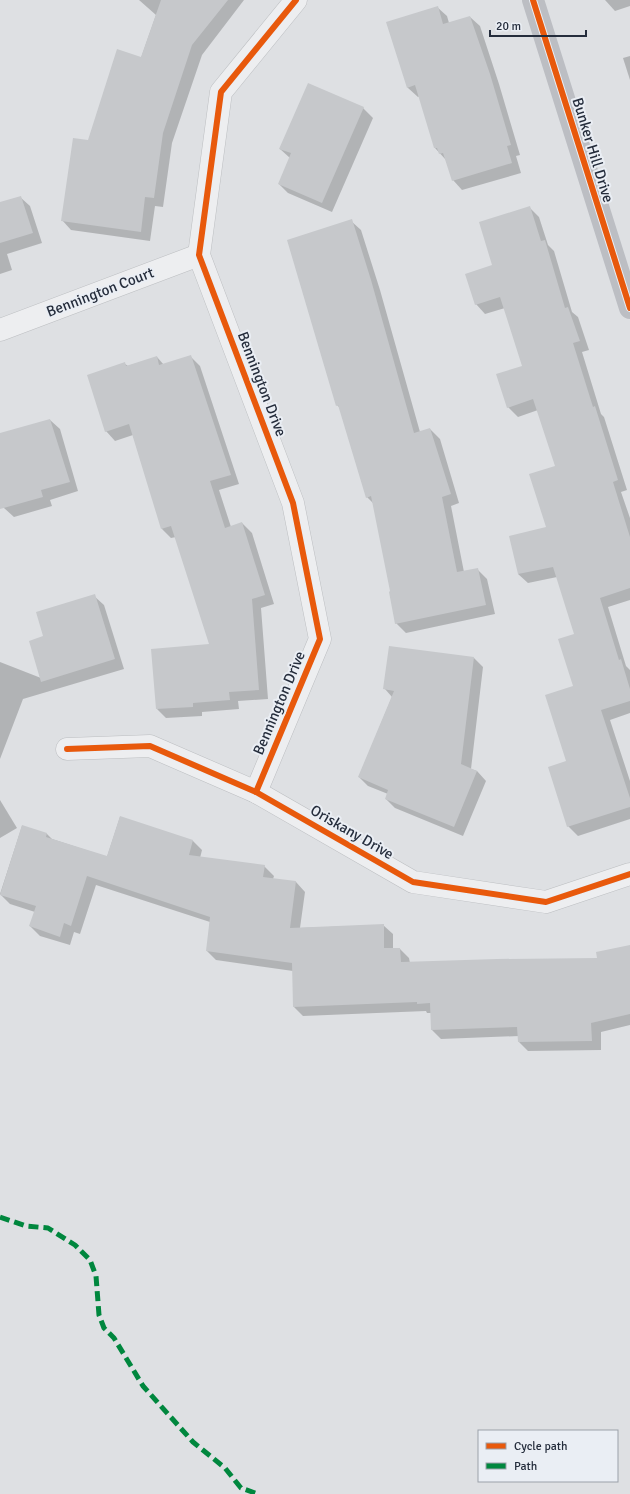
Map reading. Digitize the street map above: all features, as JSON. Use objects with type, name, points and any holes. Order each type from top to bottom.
[{"type":"street","name":"Bennington Drive","points":[[256,792],[320,639],[293,503],[199,255],[221,92],[296,0]]},
{"type":"street","name":"Bunker Hill Drive","points":[[533,0],[630,308]]},
{"type":"street","name":"Bennington Court","points":[[0,330],[199,255]]},
{"type":"street","name":"Oriskany Drive","points":[[68,749],[150,746],[256,792],[413,882],[546,902],[630,874]]},
{"type":"building","points":[[161,0],[228,0],[192,45],[163,133],[154,198],[145,197],[141,232],[61,221],[73,138],[88,140],[117,49],[141,57]]},
{"type":"building","points":[[438,6],[443,24],[470,16],[490,74],[511,145],[507,146],[512,163],[452,181],[443,153],[439,154],[437,148],[434,148],[415,85],[407,88],[386,22]]},
{"type":"building","points":[[308,83],[364,107],[322,203],[278,184],[291,153],[279,149]]},
{"type":"building","points":[[21,196],[33,233],[0,243],[0,202]]},
{"type":"building","points":[[530,206],[541,241],[545,240],[565,308],[568,307],[580,341],[573,343],[593,407],[595,406],[618,480],[613,482],[630,537],[630,588],[600,598],[619,660],[621,659],[630,689],[630,701],[601,710],[630,798],[630,807],[567,827],[548,767],[566,761],[545,695],[573,686],[558,639],[574,634],[553,567],[518,574],[509,536],[546,527],[529,474],[555,466],[533,399],[507,408],[496,374],[522,366],[500,297],[475,305],[465,274],[492,265],[479,222]]},
{"type":"building","points":[[352,219],[371,280],[414,433],[430,428],[451,494],[442,497],[457,572],[478,568],[486,605],[395,624],[371,496],[366,498],[338,405],[336,406],[287,240]]},
{"type":"building","points":[[191,355],[231,475],[210,481],[225,528],[242,522],[265,595],[252,599],[259,690],[229,692],[230,700],[193,703],[193,707],[156,709],[151,649],[209,644],[171,526],[161,529],[129,424],[105,432],[87,375],[125,362],[126,366],[157,356],[159,365]]},
{"type":"building","points":[[50,419],[70,482],[41,490],[43,497],[0,509],[0,433]]},
{"type":"building","points":[[95,594],[115,659],[41,682],[29,641],[43,636],[36,612]]},
{"type":"building","points":[[389,646],[474,657],[461,764],[477,771],[454,827],[385,799],[388,790],[358,777],[394,691],[383,689]]},
{"type":"building","points":[[120,816],[193,840],[189,855],[265,865],[263,877],[296,881],[290,928],[384,924],[384,948],[400,948],[401,962],[597,958],[596,952],[630,945],[630,1014],[591,1023],[592,1041],[518,1042],[517,1027],[431,1030],[430,1003],[417,1004],[417,1002],[293,1007],[292,963],[206,951],[210,917],[87,876],[71,926],[64,923],[60,937],[29,926],[36,906],[0,895],[22,825],[47,833],[46,837],[107,856]]},
{"type":"marked path","points":[[0,1217],[26,1226],[48,1228],[75,1245],[90,1260],[96,1276],[99,1315],[104,1328],[114,1338],[143,1386],[193,1442],[225,1468],[241,1488],[258,1494]]},
{"type":"cycle path","points":[[256,792],[320,639],[293,503],[199,255],[221,92],[296,0]]},
{"type":"cycle path","points":[[533,0],[630,308]]},
{"type":"cycle path","points":[[67,749],[150,746],[256,792],[413,882],[546,902],[630,874]]}]
